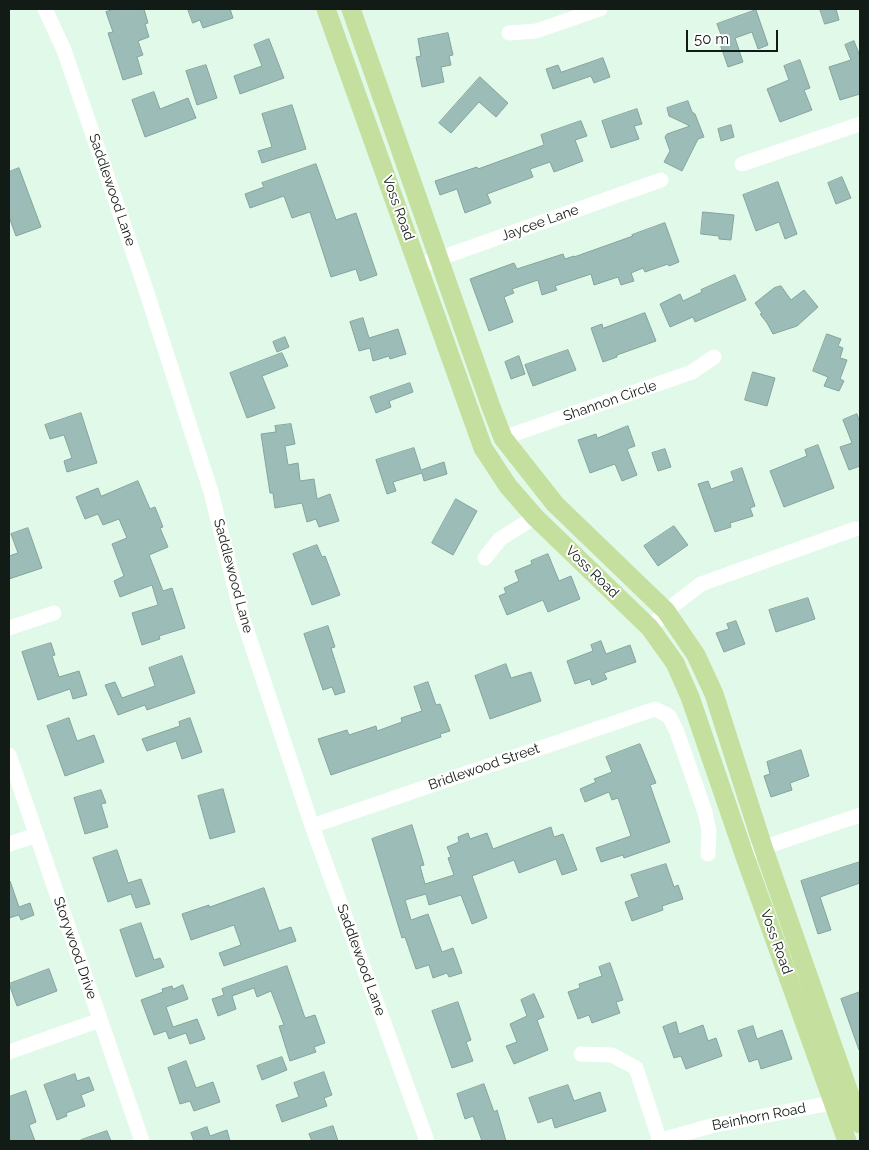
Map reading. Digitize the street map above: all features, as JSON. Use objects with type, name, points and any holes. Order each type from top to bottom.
[{"type":"main road","name":"Voss Road","points":[[326,9],[483,448],[508,486],[535,517],[650,628],[674,663],[690,697],[744,854],[860,1124]]},
{"type":"main road","name":"Voss Road","points":[[351,9],[503,438],[555,504],[666,611],[696,655],[714,694],[763,847],[848,1099],[847,1141]]},
{"type":"main road","points":[[372,136],[394,129]]},
{"type":"main road","points":[[470,415],[491,407]]},
{"type":"street","name":"Saddlewood Lane","points":[[45,9],[64,50],[147,292],[211,492],[242,616],[312,826],[427,1141]]},
{"type":"street","points":[[509,33],[536,31],[600,9]]},
{"type":"street","points":[[742,164],[860,124]]},
{"type":"street","name":"Jaycee Lane","points":[[418,266],[661,180]]},
{"type":"street","name":"Shannon Circle","points":[[503,438],[692,372],[714,357]]},
{"type":"street","points":[[485,558],[500,539],[535,517]]},
{"type":"street","points":[[650,628],[666,611],[700,584],[855,529]]},
{"type":"street","points":[[9,628],[54,613]]},
{"type":"street","name":"Bridlewood Street","points":[[312,826],[655,709],[669,716],[678,732],[705,812],[708,831],[708,854]]},
{"type":"street","name":"Storywood Drive","points":[[9,755],[142,1141]]},
{"type":"street","points":[[744,854],[860,815]]},
{"type":"street","points":[[9,844],[37,835]]},
{"type":"street","points":[[9,1052],[100,1020]]},
{"type":"street","points":[[581,1054],[612,1055],[636,1068],[659,1141]]},
{"type":"street","name":"Beinhorn Road","points":[[659,1141],[711,1126],[848,1099]]},
{"type":"building","points":[[115,9],[144,9],[148,23],[145,24],[149,37],[138,41],[143,55],[137,57],[142,74],[123,80],[108,33],[113,32],[106,12]]},
{"type":"building","points":[[188,9],[230,9],[233,18],[203,28],[200,20],[193,23]]},
{"type":"building","points":[[820,9],[836,9],[839,20],[825,24]]},
{"type":"building","points":[[756,10],[768,45],[758,49],[752,32],[735,38],[743,62],[728,67],[719,41],[723,40],[717,24]]},
{"type":"building","points":[[448,33],[453,55],[449,56],[451,65],[441,67],[444,82],[422,87],[416,57],[421,56],[418,39]]},
{"type":"building","points":[[269,39],[284,78],[240,94],[234,76],[262,66],[254,45]]},
{"type":"building","points":[[854,41],[860,56],[860,94],[840,100],[829,67],[851,60],[845,45]]},
{"type":"building","points":[[603,58],[610,77],[594,83],[591,76],[553,89],[546,69],[558,65],[561,72]]},
{"type":"building","points":[[800,60],[810,88],[804,90],[812,110],[780,122],[767,89],[789,80],[784,66]]},
{"type":"building","points":[[206,65],[217,98],[197,105],[186,71]]},
{"type":"building","points":[[480,77],[508,103],[496,117],[479,102],[451,133],[439,123]]},
{"type":"building","points":[[154,92],[160,109],[188,98],[196,118],[145,137],[132,100]]},
{"type":"building","points":[[688,101],[704,137],[698,139],[682,171],[664,162],[670,151],[665,137],[667,134],[690,126],[669,116],[667,108]]},
{"type":"building","points":[[292,105],[306,149],[262,163],[258,151],[272,147],[262,114]]},
{"type":"building","points":[[637,109],[642,124],[634,126],[639,139],[611,148],[602,121]]},
{"type":"building","points":[[581,121],[587,136],[575,140],[583,161],[554,172],[550,162],[530,169],[533,177],[487,194],[491,203],[465,213],[457,189],[440,195],[435,181],[477,167],[478,169],[544,145],[541,135]]},
{"type":"building","points":[[731,125],[734,137],[721,141],[718,129]]},
{"type":"building","points":[[316,164],[336,220],[356,213],[377,275],[360,281],[356,269],[331,277],[310,212],[292,218],[284,196],[250,208],[245,194],[264,187],[262,183]]},
{"type":"building","points":[[19,168],[41,227],[16,236],[9,217],[9,172]]},
{"type":"building","points":[[842,177],[851,198],[836,204],[828,183]]},
{"type":"building","points":[[778,182],[797,234],[785,239],[779,222],[756,231],[743,195]]},
{"type":"building","points":[[703,212],[734,215],[731,240],[719,239],[719,236],[701,234]]},
{"type":"building","points":[[665,223],[679,262],[645,272],[643,268],[631,273],[634,281],[621,285],[618,277],[594,285],[591,274],[555,286],[557,290],[542,295],[538,280],[512,289],[514,293],[504,297],[513,322],[489,331],[470,279],[514,263],[517,269],[563,254],[565,259],[574,257]]},
{"type":"building","points":[[735,275],[746,300],[695,322],[693,317],[670,327],[660,304],[680,294],[683,301],[702,292],[701,290]]},
{"type":"building","points":[[781,286],[791,300],[804,290],[818,307],[797,326],[773,334],[755,303],[774,288]]},
{"type":"building","points":[[645,313],[656,341],[603,362],[591,328],[602,324],[603,328]]},
{"type":"building","points":[[363,318],[369,338],[398,329],[406,354],[390,359],[389,356],[373,361],[370,348],[359,351],[350,322]]},
{"type":"building","points":[[827,334],[841,339],[838,346],[843,348],[840,358],[847,360],[840,379],[844,381],[839,391],[824,386],[828,377],[813,371]]},
{"type":"building","points":[[285,337],[289,347],[277,352],[273,342]]},
{"type":"building","points":[[568,350],[576,370],[533,386],[525,365]]},
{"type":"building","points":[[282,353],[288,366],[262,376],[275,408],[247,418],[230,373]]},
{"type":"building","points":[[519,356],[525,374],[511,379],[505,362]]},
{"type":"building","points":[[753,372],[775,378],[767,406],[745,400]]},
{"type":"building","points":[[410,383],[413,392],[389,401],[391,407],[376,413],[370,397]]},
{"type":"building","points":[[81,413],[97,463],[67,472],[64,461],[72,458],[64,435],[50,439],[45,425]]},
{"type":"building","points":[[857,414],[860,423],[860,466],[849,470],[840,447],[852,443],[843,420]]},
{"type":"building","points":[[291,424],[295,444],[285,446],[288,465],[298,463],[300,481],[314,479],[317,499],[330,494],[339,521],[319,527],[316,519],[307,522],[302,503],[275,508],[273,493],[270,493],[261,434],[276,432],[275,426]]},
{"type":"building","points":[[628,426],[635,446],[627,449],[637,475],[622,481],[615,464],[590,473],[578,440],[596,434],[597,438]]},
{"type":"building","points":[[818,445],[834,488],[784,507],[770,471],[807,456],[805,450]]},
{"type":"building","points":[[414,448],[421,470],[444,462],[447,474],[424,481],[422,473],[393,482],[396,491],[387,494],[376,460]]},
{"type":"building","points":[[665,449],[671,467],[658,471],[652,453]]},
{"type":"building","points":[[742,468],[755,506],[750,508],[753,516],[730,523],[731,527],[715,532],[698,484],[708,481],[711,489],[734,481],[731,472]]},
{"type":"building","points":[[138,481],[150,509],[155,507],[163,527],[160,528],[168,547],[149,555],[163,591],[172,588],[185,628],[159,636],[160,639],[142,645],[132,613],[158,605],[152,585],[120,597],[114,581],[124,576],[112,544],[127,538],[119,519],[103,525],[98,514],[85,519],[76,497],[98,488],[101,496]]},
{"type":"building","points":[[456,499],[477,511],[453,555],[432,543]]},
{"type":"building","points":[[674,526],[688,545],[658,566],[644,546]]},
{"type":"building","points":[[28,528],[42,568],[9,579],[9,556],[18,553],[11,534]]},
{"type":"building","points":[[317,545],[322,557],[325,556],[340,595],[312,605],[293,554]]},
{"type":"building","points":[[548,554],[559,581],[571,576],[580,599],[548,612],[543,600],[507,615],[499,596],[506,593],[504,588],[519,581],[515,571],[532,564],[531,561]]},
{"type":"building","points":[[808,598],[815,619],[776,632],[769,610]]},
{"type":"building","points":[[736,621],[745,644],[724,652],[716,633],[729,629],[727,624]]},
{"type":"building","points":[[328,626],[335,647],[331,648],[345,692],[335,695],[332,687],[323,690],[304,634]]},
{"type":"building","points":[[601,641],[606,654],[630,645],[636,662],[604,673],[607,679],[592,685],[590,679],[575,684],[567,661],[593,651],[591,645]]},
{"type":"building","points":[[51,643],[55,655],[52,656],[59,677],[79,671],[87,695],[73,699],[70,689],[38,700],[22,652]]},
{"type":"building","points":[[182,656],[195,693],[147,710],[145,705],[118,715],[105,685],[115,682],[122,698],[155,686],[149,668]]},
{"type":"building","points":[[506,664],[511,678],[531,672],[541,701],[490,719],[475,676]]},
{"type":"building","points":[[428,682],[436,705],[440,704],[450,731],[440,734],[441,737],[331,775],[318,739],[347,730],[349,735],[376,726],[377,731],[402,722],[401,718],[422,711],[414,687]]},
{"type":"building","points":[[69,718],[77,741],[94,735],[104,762],[65,776],[47,726]]},
{"type":"building","points":[[190,718],[202,752],[182,759],[176,741],[147,751],[142,739],[180,726],[179,722]]},
{"type":"building","points":[[640,744],[656,783],[650,785],[670,842],[624,858],[623,855],[601,862],[596,848],[631,836],[618,798],[612,800],[609,792],[585,802],[580,789],[596,782],[594,779],[612,772],[606,757]]},
{"type":"building","points":[[801,750],[809,776],[790,783],[792,790],[771,797],[764,776],[770,774],[767,762]]},
{"type":"building","points":[[223,789],[235,832],[210,839],[198,796]]},
{"type":"building","points":[[101,790],[106,803],[101,804],[108,827],[85,834],[74,798]]},
{"type":"building","points":[[412,825],[424,865],[420,866],[425,884],[454,875],[448,858],[451,857],[447,847],[459,842],[458,837],[468,833],[470,839],[487,833],[493,849],[551,827],[554,837],[563,834],[577,870],[562,875],[556,859],[519,873],[514,860],[472,876],[487,918],[472,924],[461,895],[429,905],[426,894],[405,900],[411,920],[428,914],[442,952],[453,948],[462,973],[449,977],[447,973],[433,978],[429,965],[416,969],[405,937],[402,938],[372,839]]},
{"type":"building","points":[[117,850],[128,883],[141,879],[150,904],[136,908],[131,894],[108,902],[93,858]]},
{"type":"building","points":[[860,862],[860,883],[820,897],[831,930],[818,934],[801,881]]},
{"type":"building","points":[[666,864],[674,887],[678,885],[683,899],[662,906],[663,910],[632,921],[625,902],[639,897],[631,875]]},
{"type":"building","points":[[9,881],[19,907],[30,903],[34,915],[21,920],[19,915],[9,918]]},
{"type":"building","points":[[264,888],[279,931],[291,927],[296,941],[224,966],[219,953],[241,945],[234,925],[191,940],[182,914]]},
{"type":"building","points":[[141,923],[154,960],[160,958],[164,967],[136,977],[120,930]]},
{"type":"building","points":[[610,963],[623,1000],[616,1002],[620,1013],[592,1023],[589,1015],[578,1019],[568,992],[580,988],[579,984],[602,976],[599,967]]},
{"type":"building","points":[[287,966],[305,1018],[315,1015],[325,1043],[314,1047],[316,1052],[290,1061],[279,1026],[284,1025],[271,991],[257,997],[254,988],[232,996],[236,1009],[218,1016],[212,999],[224,995],[222,989]]},
{"type":"building","points":[[49,969],[57,991],[17,1006],[9,984]]},
{"type":"building","points":[[183,985],[188,999],[166,1007],[173,1027],[197,1019],[205,1039],[190,1044],[186,1033],[169,1039],[166,1031],[154,1035],[141,1000],[163,992],[162,989],[172,986],[173,989]]},
{"type":"building","points":[[860,992],[860,1050],[859,1050],[841,999]]},
{"type":"building","points":[[534,994],[544,1017],[537,1020],[548,1050],[514,1064],[506,1046],[517,1042],[510,1024],[527,1016],[521,1000]]},
{"type":"building","points":[[458,1002],[471,1040],[466,1042],[473,1061],[452,1068],[432,1011]]},
{"type":"building","points":[[676,1022],[679,1034],[703,1025],[708,1041],[716,1038],[722,1056],[686,1069],[681,1056],[674,1058],[663,1027]]},
{"type":"building","points":[[753,1026],[757,1039],[782,1030],[792,1059],[761,1069],[758,1059],[749,1062],[738,1031]]},
{"type":"building","points":[[282,1057],[287,1070],[262,1080],[257,1066]]},
{"type":"building","points":[[186,1061],[196,1088],[213,1082],[220,1102],[194,1111],[190,1101],[180,1104],[168,1068]]},
{"type":"building","points":[[324,1072],[332,1095],[324,1098],[327,1106],[282,1122],[276,1105],[299,1097],[294,1083]]},
{"type":"building","points":[[75,1074],[77,1081],[89,1077],[94,1090],[81,1095],[85,1106],[66,1113],[67,1116],[57,1120],[44,1085]]},
{"type":"building","points":[[484,1084],[494,1112],[497,1110],[506,1141],[482,1141],[473,1116],[465,1119],[457,1094]]},
{"type":"building","points":[[568,1085],[574,1101],[600,1092],[606,1111],[555,1128],[552,1118],[538,1123],[529,1098]]},
{"type":"building","points":[[26,1091],[36,1122],[29,1125],[35,1141],[9,1141],[9,1097]]},
{"type":"building","points":[[333,1126],[338,1141],[312,1141],[309,1134]]},
{"type":"building","points":[[207,1127],[210,1136],[227,1130],[230,1141],[194,1141],[191,1133]]},
{"type":"building","points":[[107,1131],[111,1141],[81,1141],[81,1140]]}]
